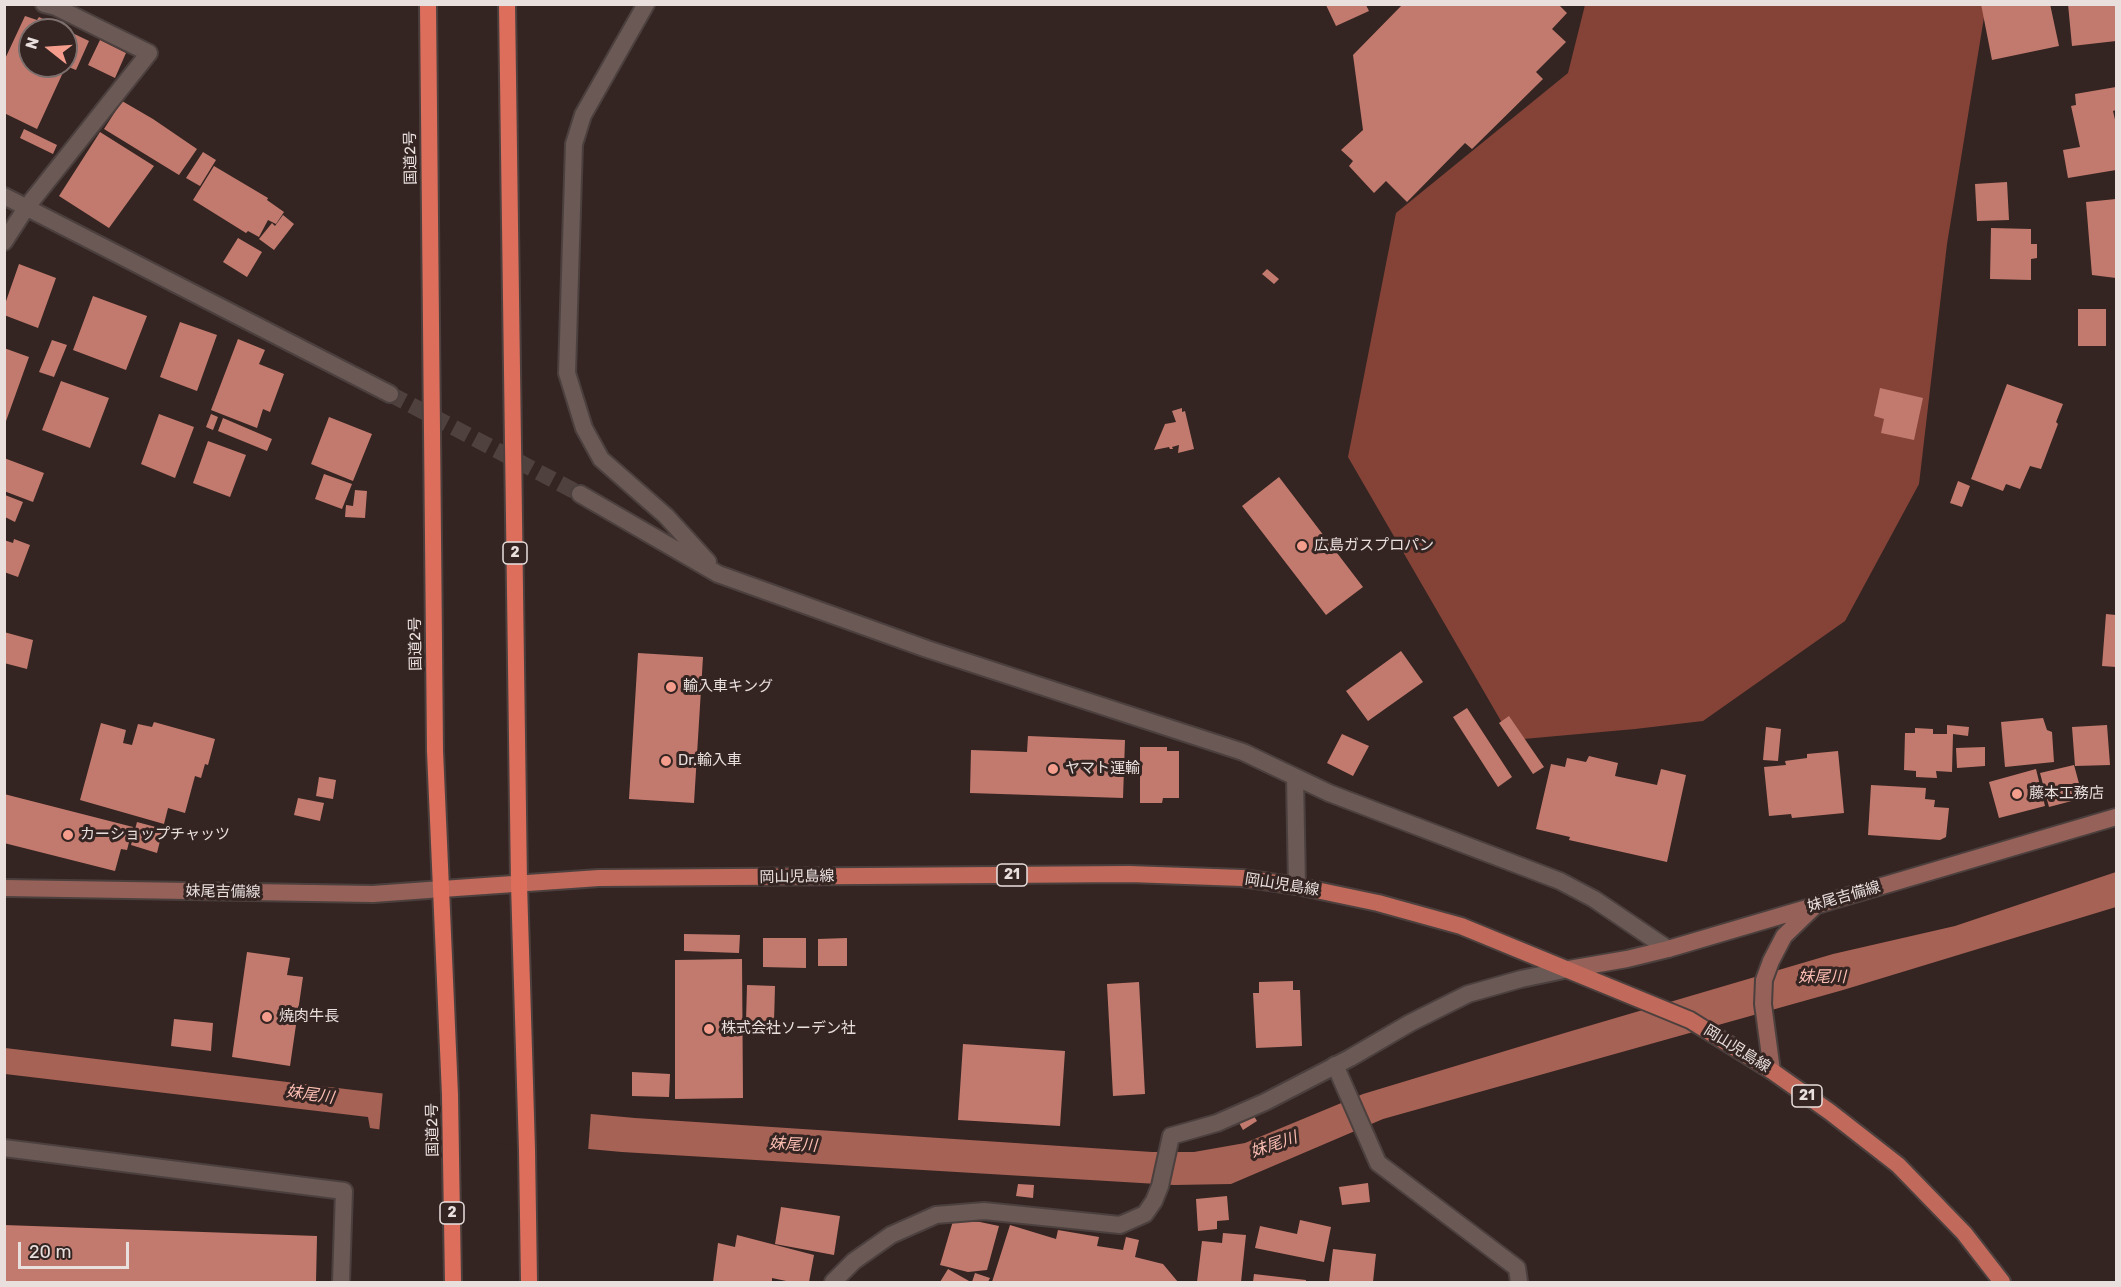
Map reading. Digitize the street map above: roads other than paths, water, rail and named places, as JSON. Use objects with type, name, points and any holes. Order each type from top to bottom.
[{"type":"highway","name":"国道2号","points":[[428,4],[435,751],[450,1095],[453,1282]]},
{"type":"highway","name":"2","points":[[507,4],[519,884],[529,1282]]},
{"type":"main road","name":"妹尾吉備線","points":[[1569,969],[1668,949],[2116,817]]},
{"type":"main road","name":"岡山児島線","points":[[442,890],[599,878],[1129,874],[1242,878],[1297,886],[1378,903],[1461,926],[1690,1020],[1772,1071],[1830,1112],[1898,1165],[1964,1233],[2002,1282]]},
{"type":"main road","name":"妹尾吉備線","points":[[4,888],[373,894],[442,890]]},
{"type":"main road","points":[[1772,1071],[1763,1004],[1764,980],[1784,936],[1817,905]]},
{"type":"street","points":[[4,242],[26,208],[149,53],[56,7],[44,4]]},
{"type":"street","points":[[646,4],[584,115],[574,144],[567,373],[584,428],[602,459],[666,516],[718,574]]},
{"type":"street","points":[[4,196],[390,394]]},
{"type":"street","points":[[580,494],[718,574],[927,649],[1243,752],[1329,793],[1560,881],[1594,900],[1668,949]]},
{"type":"street","points":[[1295,777],[1297,886]]},
{"type":"street","points":[[833,1282],[854,1261],[891,1235],[936,1215],[984,1211],[1120,1226],[1144,1214],[1154,1201],[1160,1186],[1171,1136],[1217,1124],[1265,1102],[1468,994],[1521,979],[1569,969]]},
{"type":"street","points":[[1335,1065],[1378,1163],[1517,1268],[1519,1282]]},
{"type":"street","points":[[4,1148],[344,1191],[340,1282]]},
{"type":"water","name":"妹尾川","points":[[2116,872],[2116,907],[1843,990],[1383,1119],[1231,1184],[1174,1185],[622,1152],[390,1131],[370,1128],[368,1117],[5,1074],[5,1048],[437,1100],[635,1118],[1152,1152],[1194,1152],[1245,1143],[1363,1094],[1833,954],[1955,926]]},
{"type":"tunnel","points":[[390,394],[580,494]]},
{"type":"place","name":"広島ガスプロパン","points":[[1302,546]]},
{"type":"place","name":"輸入車キング","points":[[671,687]]},
{"type":"place","name":"Dr.輸入車","points":[[666,761]]},
{"type":"place","name":"ヤマト運輸","points":[[1053,769]]},
{"type":"place","name":"藤本工務店","points":[[2017,794]]},
{"type":"place","name":"カーショップチャッツ","points":[[68,835]]},
{"type":"place","name":"焼肉牛長","points":[[267,1017]]},
{"type":"place","name":"株式会社ソーデン社","points":[[709,1029]]}]
